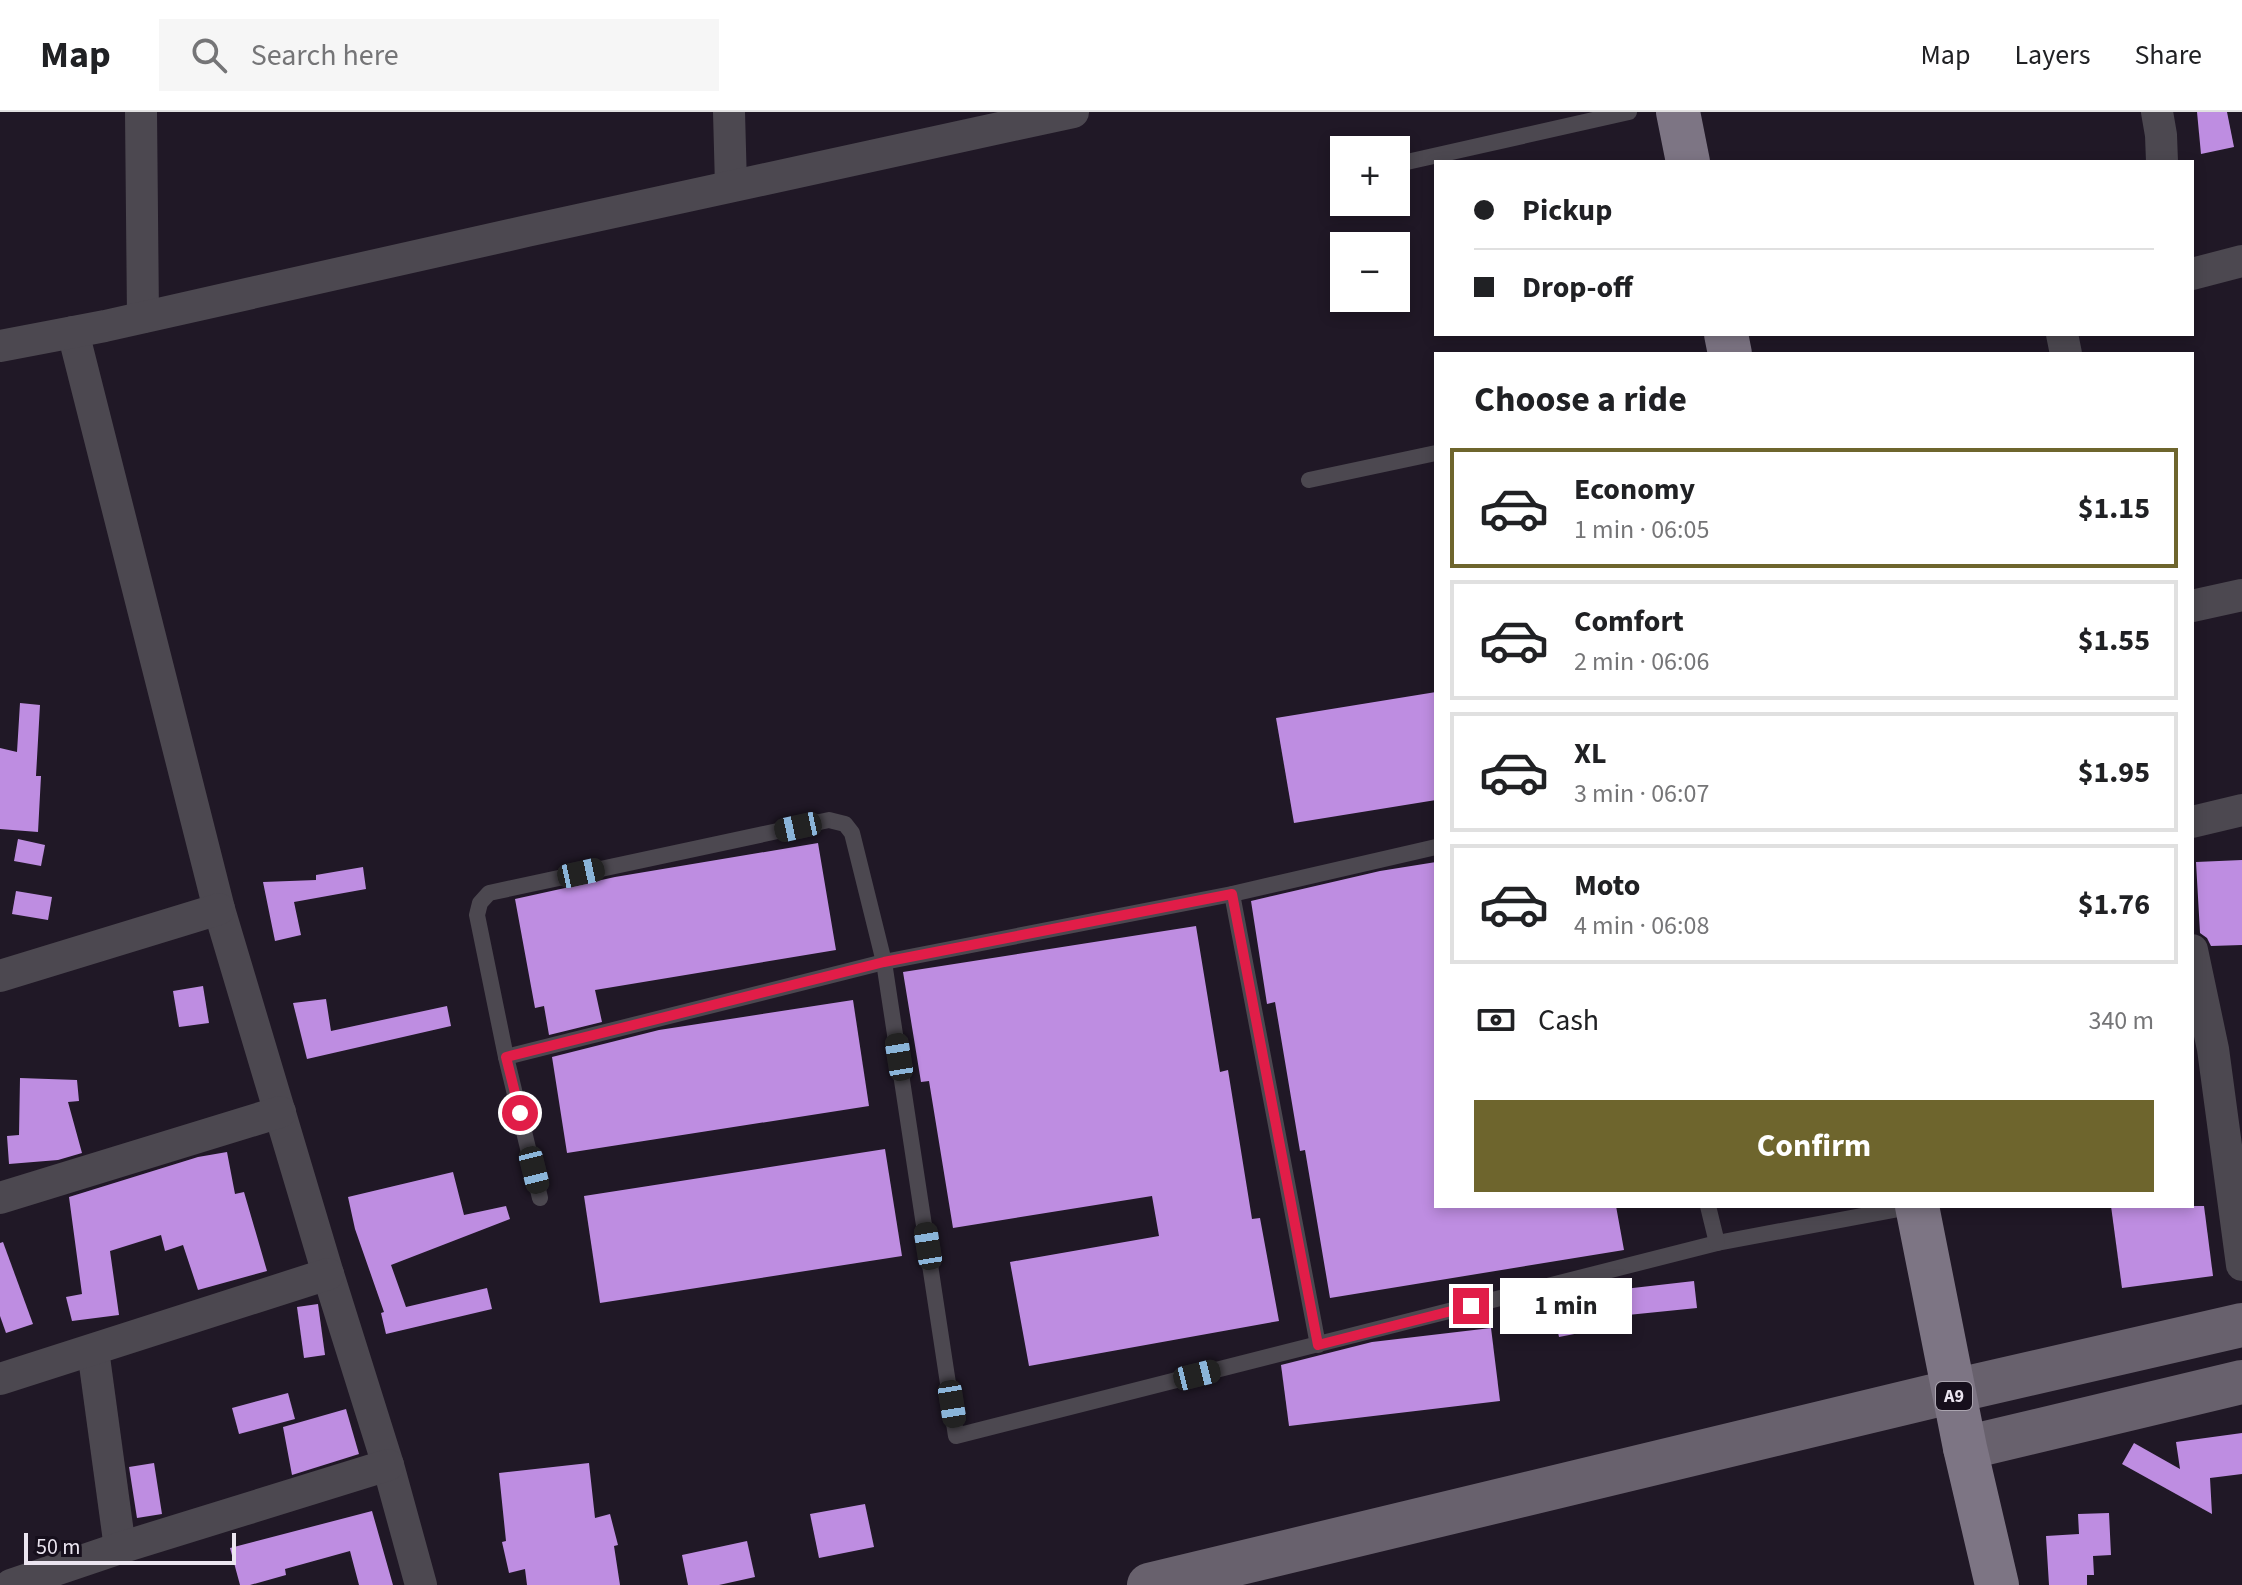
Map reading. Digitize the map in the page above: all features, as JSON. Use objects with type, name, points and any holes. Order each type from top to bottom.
[{"type":"main road","points":[[1678,112],[1688,160]]},
{"type":"main road","name":"A9","points":[[1917,1208],[1965,1448],[1997,1585]]},
{"type":"street","points":[[141,112],[143,317]]},
{"type":"street","points":[[729,112],[731,186]]},
{"type":"street","points":[[0,346],[1073,112]]},
{"type":"street","points":[[2157,112],[2162,160]]},
{"type":"street","points":[[2194,273],[2242,261]]},
{"type":"street","points":[[73,332],[219,909],[388,1465],[421,1585]]},
{"type":"street","points":[[2194,606],[2242,595]]},
{"type":"street","points":[[2194,822],[2242,810]]},
{"type":"street","points":[[0,976],[219,909]]},
{"type":"street","points":[[2194,955],[2227,1045],[2242,1265]]},
{"type":"street","points":[[0,1198],[280,1112]]},
{"type":"street","points":[[0,1379],[328,1274]]},
{"type":"street","points":[[1149,1585],[1954,1391],[2242,1325]]},
{"type":"street","points":[[93,1350],[120,1548]]},
{"type":"street","points":[[1965,1448],[2242,1382]]},
{"type":"street","points":[[11,1585],[388,1465]]},
{"type":"lane","points":[[1410,161],[1629,112]]},
{"type":"lane","points":[[1309,480],[1434,453]]},
{"type":"lane","points":[[540,1198],[506,1057],[477,915],[480,903],[489,893],[829,820],[845,824],[852,833],[884,962],[956,1436],[1717,1243],[1906,1208]]},
{"type":"lane","points":[[506,1057],[884,962],[1232,894],[1434,847]]},
{"type":"lane","points":[[1232,894],[1318,1345]]},
{"type":"lane","points":[[1708,1208],[1717,1243]]},
{"type":"building","points":[[2197,112],[2227,112],[2234,147],[2201,154]]},
{"type":"building","points":[[1434,692],[1434,800],[1294,823],[1276,718]]},
{"type":"building","points":[[20,703],[40,705],[36,776],[41,776],[38,832],[0,829],[0,748],[17,752]]},
{"type":"building","points":[[18,839],[45,845],[41,866],[14,861]]},
{"type":"building","points":[[818,843],[836,950],[595,990],[602,1022],[549,1035],[544,1006],[535,1008],[515,899],[615,877]]},
{"type":"building","points":[[2242,860],[2242,945],[2211,946],[2200,933],[2196,862]]},
{"type":"building","points":[[1434,862],[1434,1208],[1616,1208],[1624,1250],[1330,1298],[1305,1150],[1300,1151],[1275,1002],[1267,1004],[1251,901],[1380,871]]},
{"type":"building","points":[[363,867],[366,889],[294,902],[301,935],[275,941],[263,882],[316,880],[316,875]]},
{"type":"building","points":[[16,891],[52,897],[48,920],[12,914]]},
{"type":"building","points":[[1196,926],[1220,1072],[1228,1070],[1252,1219],[1260,1218],[1279,1321],[1029,1366],[1010,1262],[1159,1236],[1152,1196],[953,1228],[929,1081],[921,1082],[903,972]]},
{"type":"building","points":[[203,986],[209,1023],[179,1027],[173,991]]},
{"type":"building","points":[[326,999],[331,1031],[447,1006],[451,1026],[307,1059],[293,1003]]},
{"type":"building","points":[[853,1000],[869,1106],[567,1153],[552,1057],[659,1030]]},
{"type":"building","points":[[20,1078],[77,1080],[79,1101],[68,1102],[82,1153],[58,1160],[9,1164],[7,1136],[19,1135]]},
{"type":"building","points":[[885,1149],[902,1256],[600,1303],[584,1196]]},
{"type":"building","points":[[227,1152],[235,1194],[244,1192],[267,1271],[198,1290],[183,1245],[165,1251],[161,1235],[110,1251],[119,1315],[72,1321],[66,1297],[82,1294],[69,1197],[198,1157]]},
{"type":"building","points":[[453,1172],[464,1215],[506,1206],[510,1219],[391,1265],[406,1307],[487,1288],[492,1309],[386,1334],[381,1313],[384,1312],[355,1229],[348,1197]]},
{"type":"building","points":[[2204,1206],[2213,1276],[2122,1288],[2111,1208]]},
{"type":"building","points":[[3,1242],[33,1324],[6,1333],[0,1316],[0,1243]]},
{"type":"building","points":[[1694,1281],[1697,1308],[1608,1317],[1610,1327],[1559,1337],[1553,1309],[1625,1295],[1624,1289]]},
{"type":"building","points":[[318,1304],[325,1355],[304,1358],[297,1307]]},
{"type":"building","points":[[1491,1328],[1500,1401],[1289,1426],[1281,1365],[1372,1342]]},
{"type":"building","points":[[288,1393],[295,1419],[239,1434],[232,1408]]},
{"type":"building","points":[[346,1409],[359,1454],[292,1475],[283,1427]]},
{"type":"building","points":[[2242,1433],[2242,1474],[2210,1478],[2212,1514],[2122,1464],[2134,1443],[2180,1469],[2176,1442]]},
{"type":"building","points":[[154,1463],[162,1514],[137,1518],[129,1467]]},
{"type":"building","points":[[589,1463],[595,1518],[610,1514],[618,1545],[614,1546],[620,1585],[527,1585],[525,1569],[509,1573],[502,1542],[506,1541],[499,1473]]},
{"type":"building","points":[[865,1504],[874,1547],[819,1558],[810,1514]]},
{"type":"building","points":[[372,1511],[393,1585],[359,1585],[350,1551],[285,1569],[286,1575],[240,1585],[230,1548]]},
{"type":"building","points":[[2109,1513],[2111,1555],[2093,1556],[2094,1575],[2087,1575],[2087,1585],[2049,1585],[2046,1536],[2079,1534],[2078,1514]]},
{"type":"building","points":[[747,1541],[755,1577],[719,1585],[688,1585],[682,1555]]},
{"type":"route","points":[[520,1113],[506,1057],[884,962],[1232,894],[1318,1345],[1471,1306]]}]
